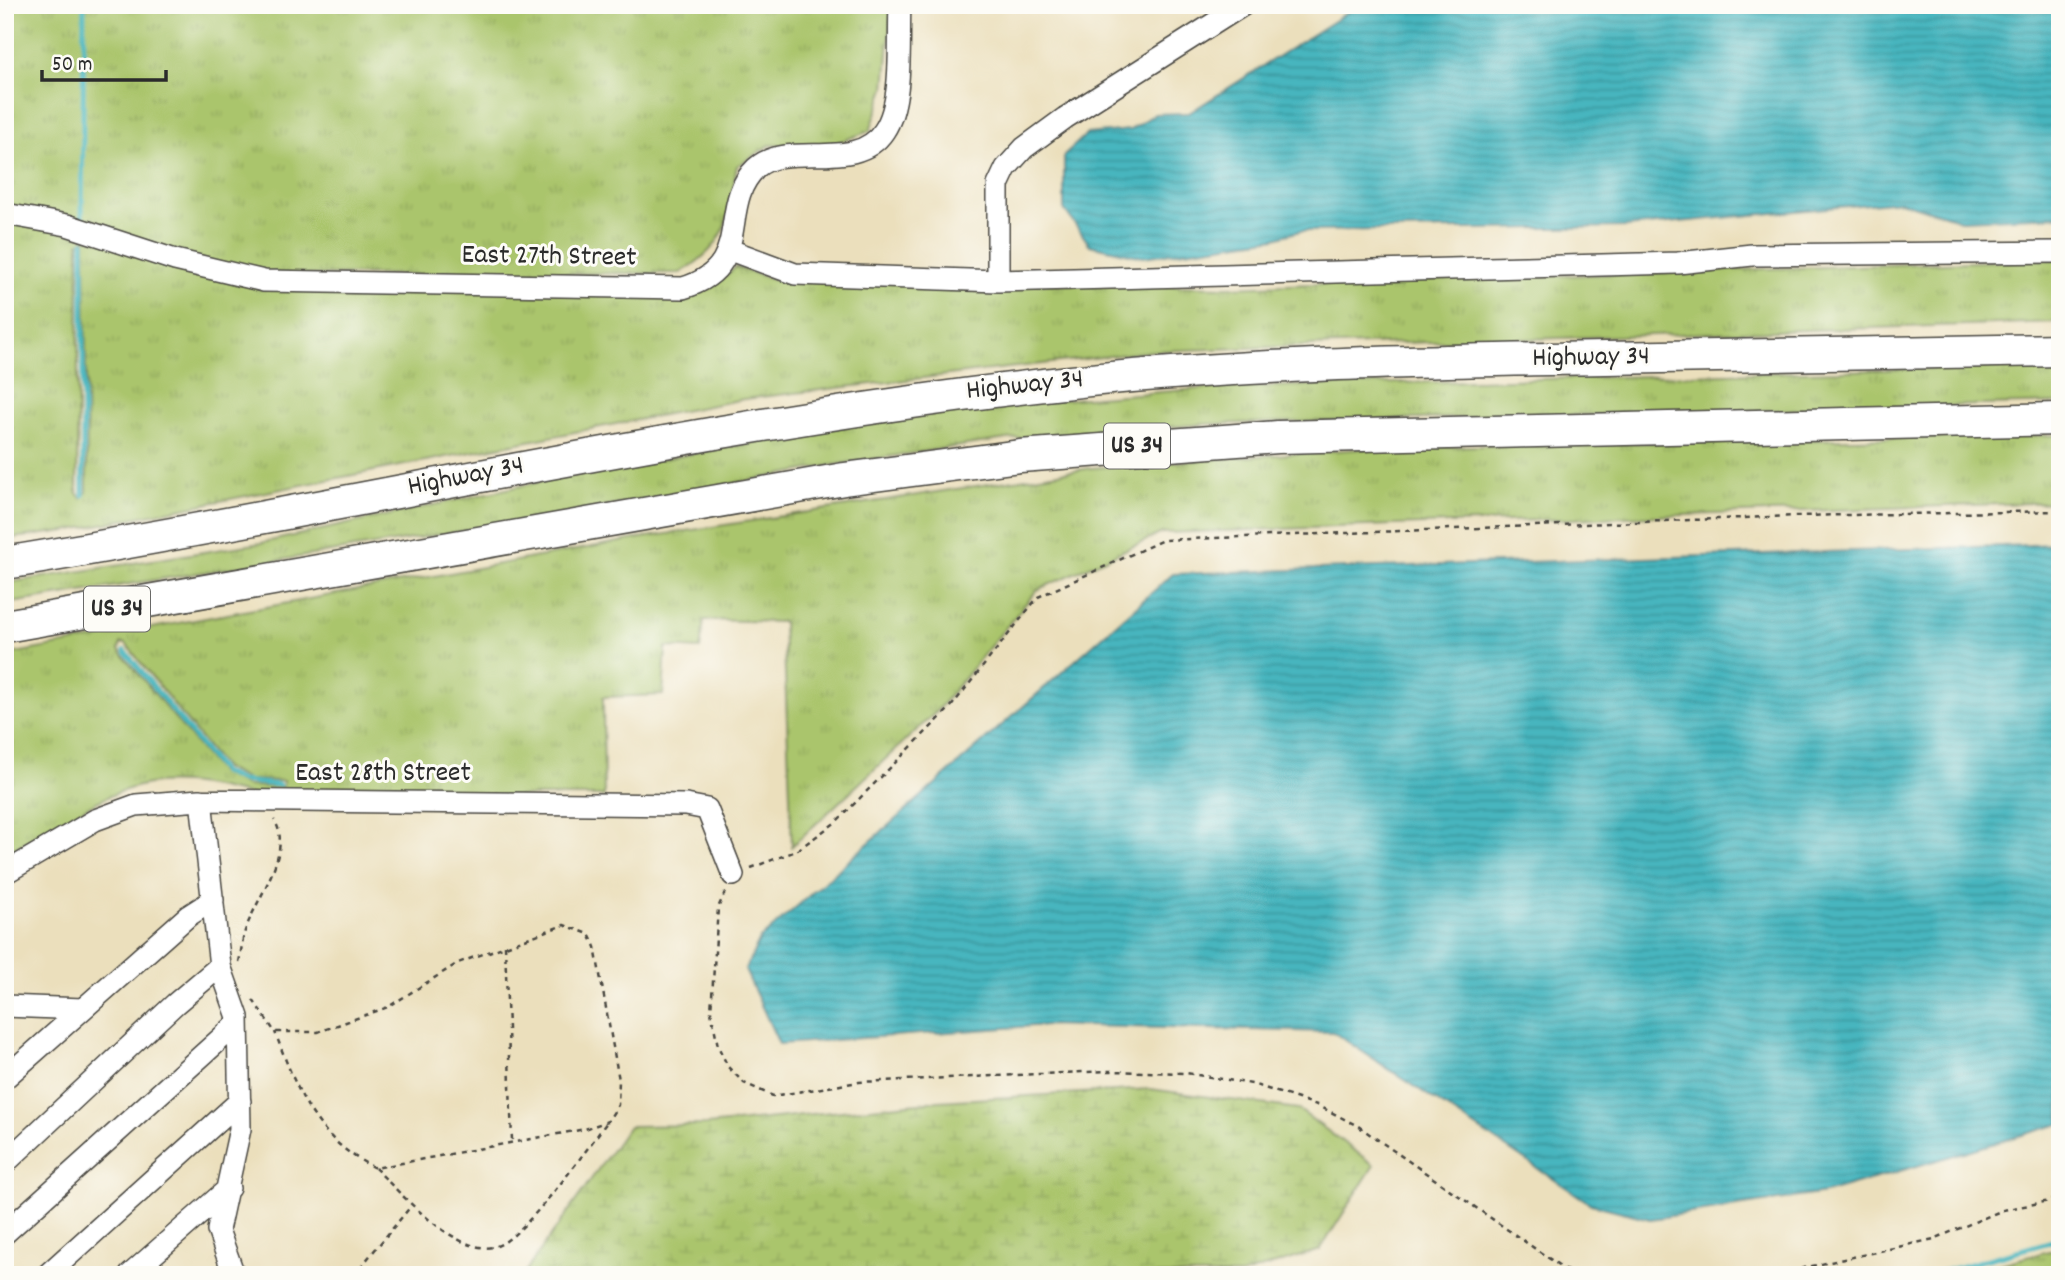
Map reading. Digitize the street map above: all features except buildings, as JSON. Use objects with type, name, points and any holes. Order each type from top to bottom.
[{"type":"highway","name":"Highway 34","points":[[5,564],[743,428],[924,399],[1068,382],[1166,373],[1359,363],[2060,350]]},
{"type":"highway","name":"US 34","points":[[7,627],[844,480],[1020,456],[1278,437],[2060,419]]},
{"type":"highway","points":[[5,550],[65,554]]},
{"type":"street","points":[[900,5],[895,110],[883,133],[866,146],[841,154],[775,157],[758,166],[747,177],[736,204],[730,250],[794,274],[998,281],[1678,263],[1752,255],[2060,252]]},
{"type":"street","points":[[998,281],[998,185],[1006,168],[1024,148],[1065,118],[1243,5]]},
{"type":"street","name":"East 27th Street","points":[[5,214],[67,225],[175,260],[264,281],[683,288],[704,281],[730,250]]},
{"type":"street","points":[[201,800],[220,966],[238,1023],[240,1129],[218,1230],[234,1275]]},
{"type":"street","name":"East 28th Street","points":[[5,873],[95,820],[136,805],[201,800],[262,803],[686,805],[707,809],[733,875]]},
{"type":"street","points":[[5,1078],[188,916],[213,900]]},
{"type":"street","points":[[5,1163],[175,1004],[220,966]]},
{"type":"street","points":[[5,1006],[83,1009]]},
{"type":"street","points":[[5,1233],[238,1023]]},
{"type":"street","points":[[47,1275],[240,1101]]},
{"type":"street","points":[[130,1275],[229,1188]]},
{"type":"path","points":[[1573,1275],[1358,1126],[1317,1105],[1252,1084],[1186,1073],[1108,1071],[859,1082],[773,1096],[744,1083],[728,1068],[718,1046],[711,1011],[719,908],[733,875],[796,851],[835,822],[950,708],[1038,597],[1163,540],[1796,516],[2060,511]]},
{"type":"path","points":[[242,973],[239,963],[245,933],[277,861],[279,828],[262,803]]},
{"type":"path","points":[[249,994],[275,1032],[293,1079],[316,1121],[337,1146],[375,1168],[424,1216],[460,1239],[479,1246],[497,1246],[515,1232],[557,1188],[618,1105],[619,1080],[595,947],[589,934],[565,925],[458,963],[388,1007],[318,1032],[275,1032]]},
{"type":"path","points":[[505,945],[512,1141]]},
{"type":"path","points":[[375,1168],[584,1129],[608,1121]]},
{"type":"path","points":[[1772,1275],[1934,1239],[2003,1210],[2060,1199]]},
{"type":"path","points":[[354,1275],[412,1205]]},
{"type":"green space","points":[[5,5],[892,5],[885,88],[870,131],[828,146],[770,145],[737,166],[728,215],[718,240],[697,262],[680,273],[289,275],[234,269],[5,203]]},
{"type":"green space","points":[[5,222],[28,222],[284,289],[710,289],[736,267],[772,279],[1228,287],[2060,259],[2060,322],[1153,351],[744,399],[66,531],[5,539]],"holes":[[[85,238],[87,492],[81,498],[77,493],[79,243]]]},
{"type":"green space","points":[[2060,365],[2060,403],[1208,424],[1007,439],[833,465],[556,516],[5,604],[5,583],[261,543],[543,481],[826,429],[999,405],[1210,388]]},
{"type":"green space","points":[[2060,435],[2060,502],[1162,533],[1037,590],[936,712],[792,846],[783,622],[704,620],[700,649],[666,647],[663,695],[603,697],[604,796],[255,796],[189,783],[149,784],[114,794],[95,803],[5,854],[5,655],[641,538],[1091,468],[1374,448]],"holes":[[[121,643],[126,644],[224,768],[247,780],[283,781],[283,787],[247,786],[220,773],[119,650]]]},
{"type":"green space","points":[[1150,1089],[1298,1109],[1374,1165],[1320,1250],[1241,1275],[523,1275],[629,1126],[707,1125],[938,1101]]},
{"type":"green space","points":[[2060,1248],[2060,1275],[1960,1275]]},
{"type":"water","points":[[1359,5],[2060,5],[2060,216],[1961,220],[1900,201],[1626,227],[1300,231],[1275,238],[1143,257],[1090,245],[1064,209],[1064,155],[1087,134],[1130,130],[1155,114],[1189,113]]},
{"type":"water","points":[[2060,544],[2060,1124],[1825,1193],[1650,1219],[1591,1204],[1333,1032],[1047,1025],[779,1044],[745,970],[760,939],[1173,574]]},
{"type":"waterway","points":[[82,219],[84,5]]},
{"type":"waterway","points":[[83,242],[83,495]]},
{"type":"waterway","points":[[125,651],[222,772],[241,781],[279,785]]},
{"type":"waterway","points":[[1931,1275],[2060,1239]]}]
